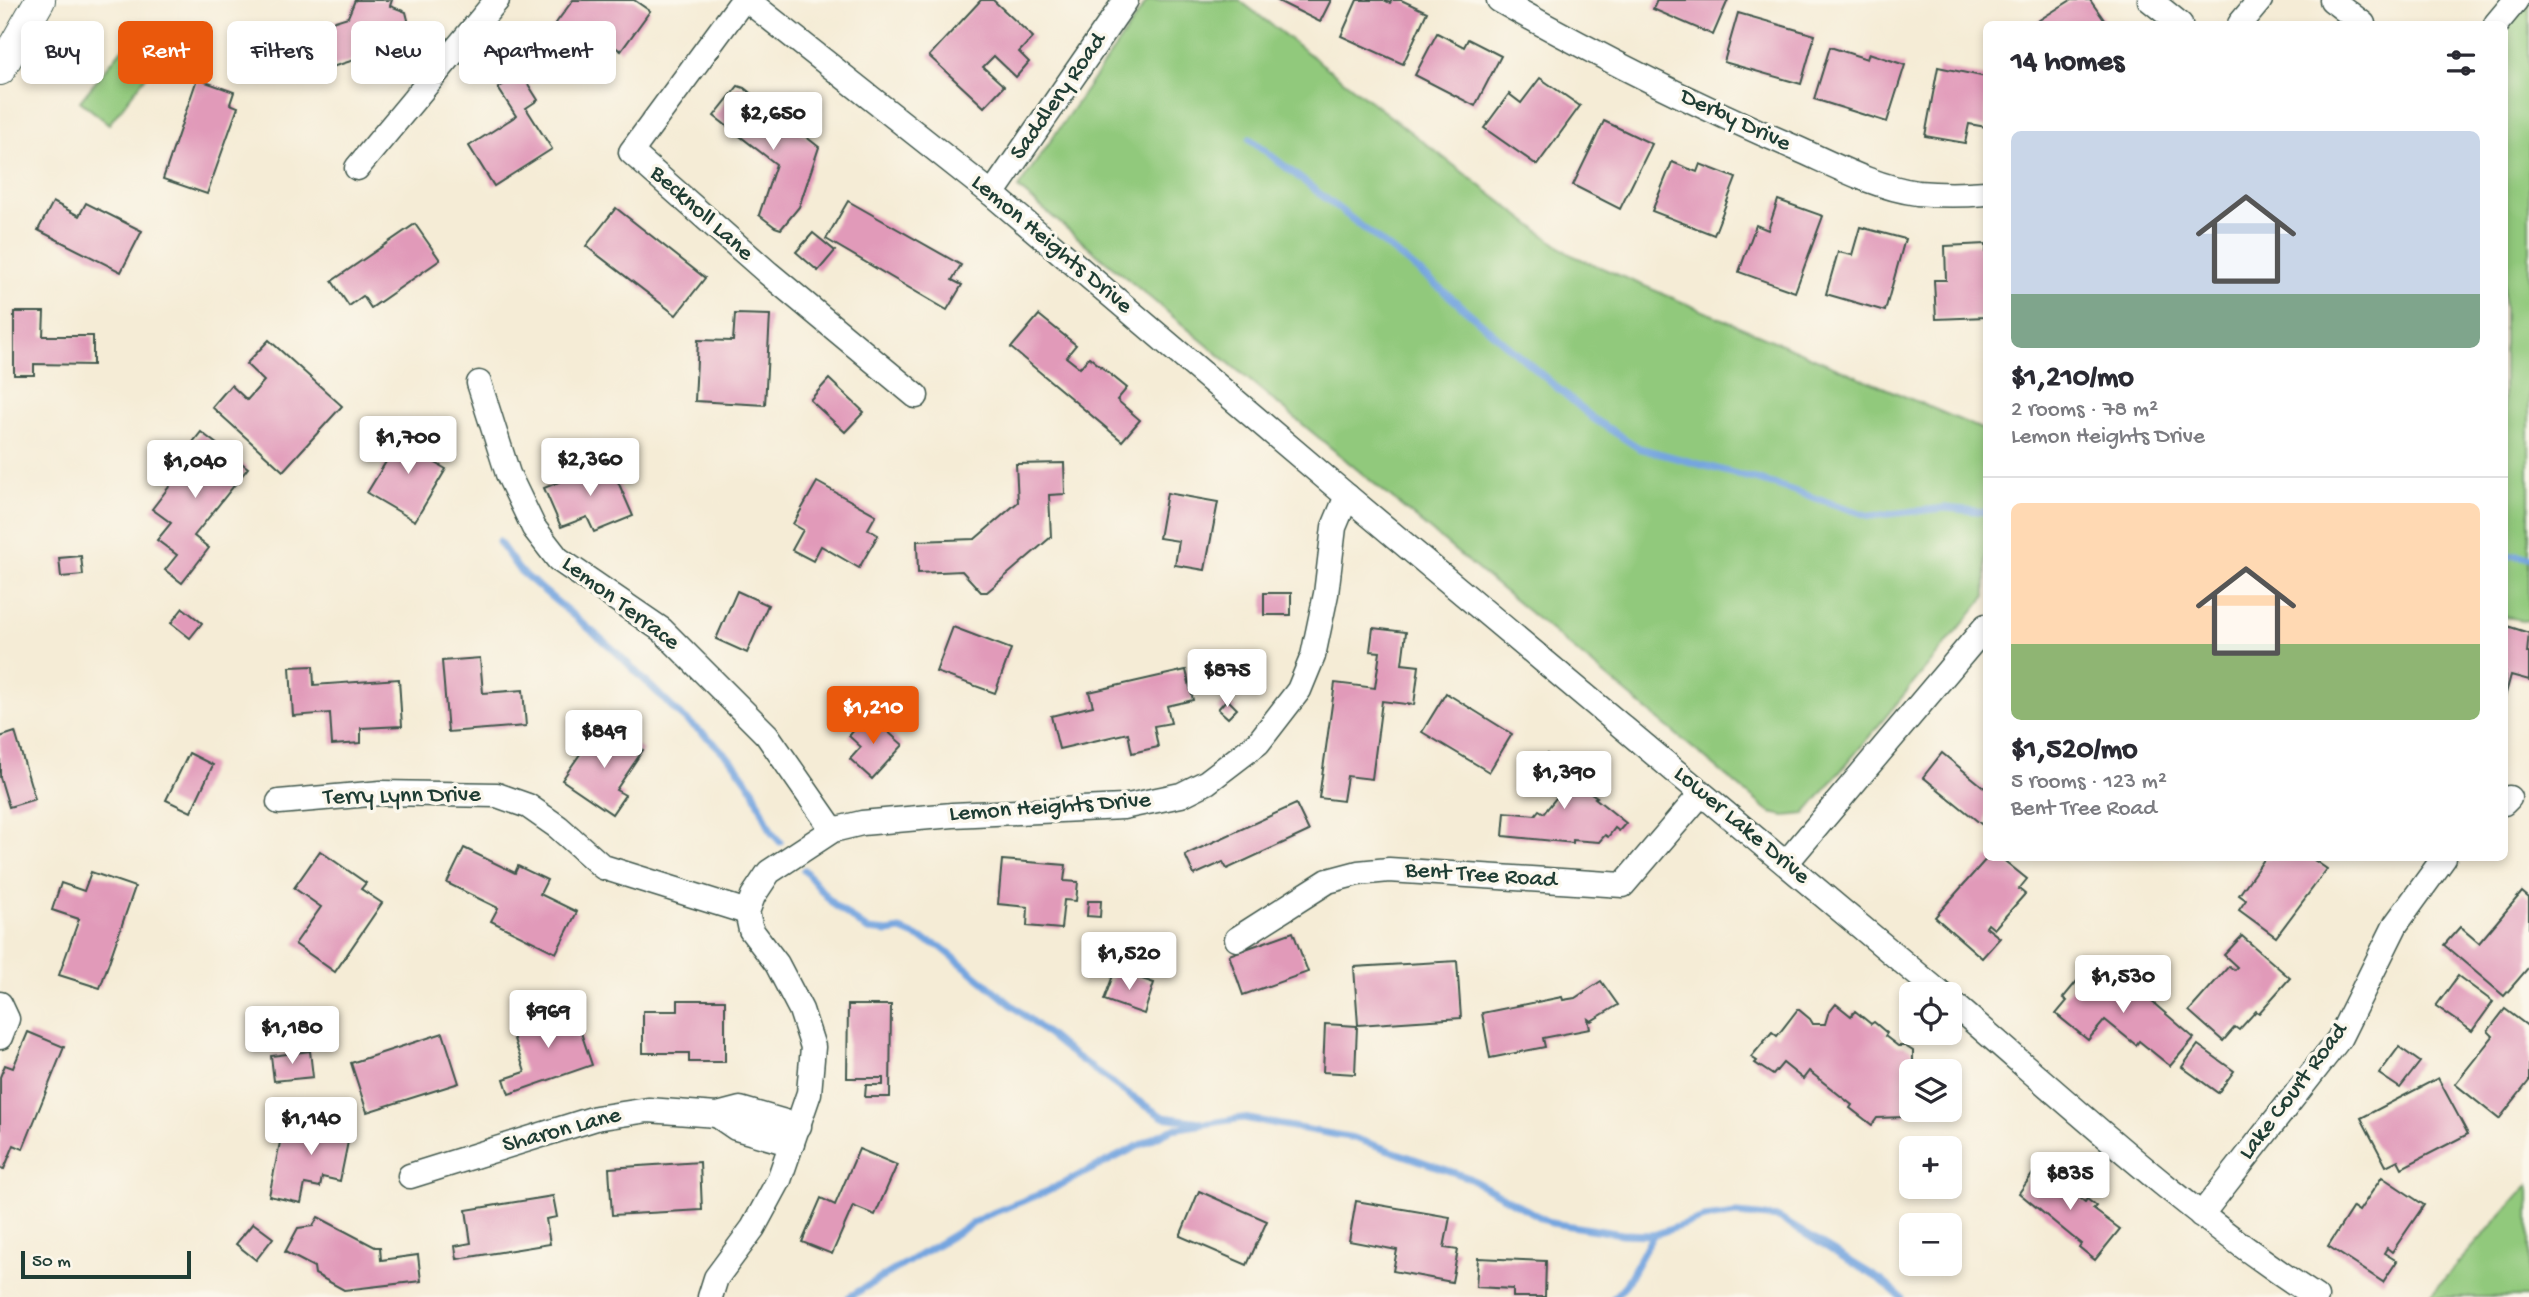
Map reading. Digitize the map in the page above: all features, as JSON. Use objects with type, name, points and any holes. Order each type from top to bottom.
[{"type":"street","points":[[0,69],[40,0]]},
{"type":"street","points":[[357,168],[497,0]]},
{"type":"street","name":"Lemon Heights Drive","points":[[745,0],[992,194],[1347,496],[1334,527],[1326,594],[1313,656],[1298,690],[1258,743],[1207,782],[1181,795],[1123,807],[908,819],[862,823],[833,830],[769,872],[753,896],[747,912]]},
{"type":"street","name":"Becknoll Lane","points":[[745,0],[631,152],[768,273],[916,396]]},
{"type":"street","name":"Saddlery Road","points":[[992,194],[1126,0]]},
{"type":"street","name":"Derby Drive","points":[[1499,0],[1581,46],[1699,106],[1875,183],[1916,192],[1962,195],[1983,193]]},
{"type":"street","points":[[2150,0],[2176,21]]},
{"type":"street","points":[[2242,21],[2260,0]]},
{"type":"street","points":[[2332,0],[2359,21]]},
{"type":"street","points":[[2498,21],[2516,0]]},
{"type":"street","name":"Lemon Terrace","points":[[479,383],[508,474],[534,528],[558,559],[662,630],[767,736],[833,830]]},
{"type":"street","name":"Lower Lake Drive","points":[[1347,496],[1927,982]]},
{"type":"street","points":[[1786,863],[1983,630]]},
{"type":"street","name":"Terry Lynn Drive","points":[[279,802],[381,793],[497,795],[528,806],[558,827],[603,867],[747,912]]},
{"type":"street","name":"Bent Tree Road","points":[[1237,939],[1328,881],[1358,873],[1389,870],[1623,885],[1701,794]]},
{"type":"street","name":"Lake Court Road","points":[[2201,1215],[2339,1039],[2396,924],[2442,861]]},
{"type":"street","points":[[710,1297],[716,1278],[760,1216],[779,1180],[809,1093],[813,1047],[801,1010],[777,964],[751,930],[747,912]]},
{"type":"street","points":[[0,1004],[7,1019],[0,1037]]},
{"type":"street","points":[[1962,1011],[2284,1289],[2316,1297]]},
{"type":"street","name":"Sharon Lane","points":[[410,1176],[596,1118],[648,1110],[717,1115],[740,1109],[796,1135]]},
{"type":"green space","points":[[1148,0],[1239,0],[1569,254],[1983,430],[1983,600],[1805,814],[1785,816],[1771,813],[1018,188]]},
{"type":"green space","points":[[2515,0],[2529,0],[2529,621],[2508,618],[2508,21],[2505,21]]},
{"type":"green space","points":[[118,54],[118,84],[140,84],[109,124],[80,101],[94,84],[104,84],[104,71]]},
{"type":"green space","points":[[2529,1184],[2529,1297],[2428,1297]]},
{"type":"building","points":[[355,0],[392,0],[390,6],[406,12],[408,20],[351,21],[351,61],[337,65],[335,21],[348,17]]},
{"type":"building","points":[[573,0],[634,0],[650,11],[621,51],[616,48],[616,21],[558,21]]},
{"type":"building","points":[[981,0],[993,0],[1033,37],[1019,52],[1029,62],[1016,77],[994,56],[983,67],[1004,86],[984,107],[929,56]]},
{"type":"building","points":[[1276,0],[1331,0],[1320,22]]},
{"type":"building","points":[[1357,0],[1384,0],[1390,3],[1392,0],[1401,0],[1427,12],[1403,64],[1341,36]]},
{"type":"building","points":[[1657,0],[1728,0],[1713,35],[1653,9]]},
{"type":"building","points":[[2071,0],[2090,0],[2105,21],[2038,21]]},
{"type":"building","points":[[1738,13],[1815,35],[1801,84],[1724,62]]},
{"type":"building","points":[[1437,33],[1464,47],[1468,39],[1501,56],[1475,106],[1415,75]]},
{"type":"building","points":[[1830,47],[1867,59],[1869,53],[1905,65],[1887,122],[1814,99]]},
{"type":"building","points":[[1938,67],[1983,76],[1983,126],[1969,124],[1965,143],[1925,136]]},
{"type":"building","points":[[1540,78],[1580,106],[1537,165],[1484,128],[1509,94],[1521,103]]},
{"type":"building","points":[[195,84],[211,84],[234,92],[230,104],[238,107],[207,194],[163,179]]},
{"type":"building","points":[[504,84],[528,84],[538,100],[526,108],[552,149],[494,186],[469,146],[516,116],[498,88]]},
{"type":"building","points":[[738,86],[819,147],[799,207],[781,229],[759,215],[776,164],[714,116]]},
{"type":"building","points":[[1604,121],[1652,144],[1620,209],[1573,185]]},
{"type":"building","points":[[1672,162],[1697,172],[1700,164],[1736,178],[1714,235],[1652,211]]},
{"type":"building","points":[[1778,200],[1823,216],[1795,292],[1739,272],[1756,225],[1768,230]]},
{"type":"building","points":[[848,201],[961,265],[952,280],[962,285],[947,310],[826,239]]},
{"type":"building","points":[[53,202],[79,216],[86,203],[142,231],[121,272],[38,230]]},
{"type":"building","points":[[616,208],[705,278],[676,315],[586,246]]},
{"type":"building","points":[[415,224],[440,260],[371,308],[363,296],[349,306],[332,281]]},
{"type":"building","points":[[1860,227],[1905,239],[1885,311],[1826,294],[1838,252],[1852,255]]},
{"type":"building","points":[[813,233],[835,251],[818,271],[796,252]]},
{"type":"building","points":[[1983,244],[1983,317],[1936,319],[1934,280],[1946,280],[1945,246]]},
{"type":"building","points":[[14,312],[44,312],[43,336],[93,336],[93,365],[34,364],[34,375],[14,375]]},
{"type":"building","points":[[735,314],[770,315],[765,405],[695,401],[698,340],[733,341]]},
{"type":"building","points":[[1039,315],[1076,345],[1066,357],[1080,368],[1089,357],[1127,388],[1117,400],[1140,420],[1122,441],[1011,348]]},
{"type":"building","points":[[269,340],[342,406],[283,471],[212,407],[231,385],[247,400],[264,381],[246,364]]},
{"type":"building","points":[[829,379],[864,412],[845,432],[810,400]]},
{"type":"building","points":[[406,429],[439,450],[432,461],[446,469],[415,521],[367,493]]},
{"type":"building","points":[[201,432],[248,468],[194,536],[209,548],[182,583],[165,570],[177,555],[157,540],[171,523],[152,509],[175,479],[168,474]]},
{"type":"building","points":[[609,461],[633,516],[594,532],[587,517],[561,527],[544,488]]},
{"type":"building","points":[[1064,463],[1065,494],[1049,495],[1051,537],[987,592],[981,592],[962,571],[918,573],[917,541],[975,539],[1018,502],[1016,464]]},
{"type":"building","points":[[817,482],[876,515],[868,529],[878,535],[859,568],[821,546],[813,561],[792,550],[803,530],[793,524]]},
{"type":"building","points":[[1167,493],[1218,502],[1205,570],[1175,565],[1179,541],[1159,538]]},
{"type":"building","points":[[81,556],[83,575],[61,577],[59,558]]},
{"type":"building","points":[[737,591],[768,605],[747,653],[716,639]]},
{"type":"building","points":[[1264,593],[1291,593],[1291,615],[1264,615]]},
{"type":"building","points":[[183,608],[202,623],[190,638],[171,623]]},
{"type":"building","points":[[2508,626],[2529,633],[2529,680],[2511,675],[2508,686]]},
{"type":"building","points":[[953,627],[1011,649],[995,693],[936,672]]},
{"type":"building","points":[[1373,628],[1406,632],[1402,664],[1419,666],[1414,705],[1382,701],[1372,779],[1347,776],[1343,801],[1319,798],[1335,683],[1375,688],[1380,652],[1370,651]]},
{"type":"building","points":[[480,658],[483,693],[523,690],[526,726],[448,732],[442,661]]},
{"type":"building","points":[[313,666],[314,685],[399,679],[402,726],[361,728],[361,743],[332,745],[330,713],[293,716],[290,667]]},
{"type":"building","points":[[1186,670],[1193,700],[1167,706],[1171,723],[1154,726],[1158,747],[1132,753],[1128,733],[1059,749],[1051,716],[1093,706],[1089,692]]},
{"type":"building","points":[[1446,693],[1512,734],[1489,772],[1422,732]]},
{"type":"building","points":[[1227,699],[1237,709],[1228,718],[1218,709]]},
{"type":"building","points":[[868,714],[903,745],[872,779],[850,759],[861,747],[849,736]]},
{"type":"building","points":[[612,729],[643,750],[616,790],[625,795],[612,814],[562,780],[587,744],[598,751]]},
{"type":"building","points":[[15,732],[35,799],[9,807],[0,777],[0,737]]},
{"type":"building","points":[[189,753],[213,765],[191,812],[166,800]]},
{"type":"building","points":[[1942,753],[1983,787],[1983,826],[1923,777]]},
{"type":"building","points":[[1547,754],[1576,777],[1573,779],[1579,785],[1626,823],[1619,831],[1615,828],[1608,837],[1605,835],[1599,842],[1573,840],[1573,843],[1503,836],[1505,812],[1535,815],[1539,810],[1544,813],[1559,794],[1530,775]]},
{"type":"building","points":[[1296,804],[1309,831],[1227,869],[1223,862],[1194,875],[1185,855]]},
{"type":"building","points":[[464,848],[515,873],[518,866],[547,880],[540,894],[577,912],[556,953],[491,921],[498,908],[447,883]]},
{"type":"building","points":[[320,851],[366,883],[361,889],[382,903],[335,972],[295,944],[321,907],[294,888]]},
{"type":"building","points":[[1002,860],[1066,865],[1064,881],[1078,882],[1076,901],[1064,900],[1061,929],[1027,926],[1028,907],[998,904]]},
{"type":"building","points":[[1984,861],[2005,861],[2027,879],[2019,889],[2025,894],[1994,929],[1988,924],[1986,927],[2000,938],[1982,958],[1935,917]]},
{"type":"building","points":[[2263,861],[2315,861],[2327,869],[2276,937],[2239,910],[2246,900],[2239,895]]},
{"type":"building","points":[[91,872],[135,887],[100,988],[59,975],[79,919],[52,910],[61,883],[84,891]]},
{"type":"building","points":[[2522,892],[2529,898],[2529,967],[2504,996],[2444,945],[2460,927],[2479,943]]},
{"type":"building","points":[[1088,901],[1101,901],[1100,917],[1087,916]]},
{"type":"building","points":[[1293,932],[1308,972],[1243,995],[1229,955]]},
{"type":"building","points":[[2242,936],[2290,978],[2259,1013],[2256,1011],[2239,1030],[2235,1027],[2223,1041],[2189,1011],[2229,966],[2234,970],[2237,967],[2224,955]]},
{"type":"building","points":[[1457,961],[1461,1018],[1358,1025],[1354,967]]},
{"type":"building","points":[[2099,964],[2132,992],[2136,988],[2194,1038],[2170,1066],[2139,1041],[2136,1045],[2105,1020],[2088,1040],[2056,1014],[2067,1001],[2063,998],[2077,981],[2082,984]]},
{"type":"building","points":[[1115,970],[1154,983],[1144,1014],[1104,1000]]},
{"type":"building","points":[[2458,976],[2493,1002],[2472,1031],[2436,1006]]},
{"type":"building","points":[[1601,981],[1618,1005],[1591,1021],[1588,1019],[1590,1029],[1543,1038],[1545,1047],[1490,1058],[1482,1013],[1562,997],[1563,1000],[1575,998]]},
{"type":"building","points":[[678,1000],[725,1000],[725,1062],[689,1062],[689,1053],[643,1053],[643,1011],[678,1011]]},
{"type":"building","points":[[1836,1004],[1851,1016],[1855,1011],[1871,1024],[1874,1022],[1887,1033],[1885,1036],[1898,1046],[1905,1046],[1913,1051],[1913,1059],[1899,1059],[1899,1117],[1877,1118],[1872,1125],[1850,1108],[1852,1105],[1809,1071],[1803,1079],[1783,1063],[1773,1075],[1755,1063],[1757,1061],[1751,1057],[1772,1032],[1777,1036],[1798,1009],[1813,1024],[1825,1024],[1828,1014]]},
{"type":"building","points":[[848,1005],[891,1005],[890,1097],[865,1097],[866,1085],[883,1085],[883,1078],[847,1078]]},
{"type":"building","points":[[563,1008],[568,1021],[576,1018],[592,1065],[509,1094],[504,1079],[525,1072],[510,1027]]},
{"type":"building","points":[[2505,1009],[2529,1027],[2529,1081],[2499,1119],[2455,1084],[2493,1036],[2488,1031]]},
{"type":"building","points":[[1325,1024],[1357,1026],[1355,1074],[1323,1072]]},
{"type":"building","points":[[28,1032],[64,1047],[23,1149],[14,1145],[4,1169],[0,1168],[0,1077],[5,1065],[13,1068]]},
{"type":"building","points":[[443,1033],[459,1083],[367,1112],[351,1063]]},
{"type":"building","points":[[2198,1045],[2234,1071],[2218,1093],[2182,1067]]},
{"type":"building","points":[[2399,1047],[2420,1062],[2400,1088],[2379,1074]]},
{"type":"building","points":[[310,1051],[313,1077],[274,1081],[271,1056]]},
{"type":"building","points":[[2438,1078],[2468,1134],[2402,1168],[2398,1160],[2386,1166],[2361,1118]]},
{"type":"building","points":[[325,1111],[353,1117],[340,1181],[322,1177],[320,1187],[305,1184],[301,1203],[269,1196],[283,1128],[320,1136]]},
{"type":"building","points":[[859,1149],[897,1165],[875,1215],[853,1206],[832,1254],[802,1242],[821,1198],[835,1205]]},
{"type":"building","points":[[700,1162],[702,1210],[612,1215],[609,1168]]},
{"type":"building","points":[[2039,1165],[2085,1202],[2087,1199],[2096,1206],[2093,1209],[2120,1229],[2095,1260],[2079,1247],[2081,1244],[2019,1193]]},
{"type":"building","points":[[2382,1177],[2424,1205],[2392,1252],[2387,1248],[2384,1253],[2397,1261],[2383,1282],[2328,1246],[2353,1207],[2359,1211]]},
{"type":"building","points":[[1199,1191],[1267,1221],[1247,1265],[1180,1236]]},
{"type":"building","points":[[553,1196],[557,1217],[546,1219],[550,1244],[457,1259],[455,1246],[471,1243],[466,1210]]},
{"type":"building","points":[[1356,1201],[1450,1217],[1444,1248],[1458,1250],[1452,1282],[1393,1271],[1397,1250],[1349,1241]]},
{"type":"building","points":[[318,1217],[375,1247],[380,1247],[381,1260],[418,1255],[421,1281],[344,1290],[315,1274],[314,1267],[285,1252],[298,1228],[313,1226]]},
{"type":"building","points":[[253,1223],[273,1238],[256,1260],[236,1244]]},
{"type":"building","points":[[1478,1258],[1546,1261],[1545,1297],[1513,1297],[1513,1289],[1476,1287]]},
{"type":"waterway","points":[[1250,139],[1440,288],[1594,419],[1639,448],[1773,484],[1870,516],[1945,508],[1983,512]]},
{"type":"waterway","points":[[499,542],[519,570],[612,648],[734,763],[753,789],[772,833],[780,842]]},
{"type":"waterway","points":[[2508,555],[2529,557]]},
{"type":"waterway","points":[[804,870],[833,904],[868,930],[901,930],[941,947],[1063,1047],[1126,1093],[1163,1117],[1200,1122]]},
{"type":"waterway","points":[[849,1297],[985,1216],[1048,1191],[1172,1129],[1243,1118],[1354,1138],[1467,1177],[1551,1223],[1622,1234],[1653,1235],[1704,1218],[1737,1214],[1779,1218],[1881,1280],[1901,1297]]},
{"type":"waterway","points":[[1614,1297],[1626,1284],[1653,1235]]}]
